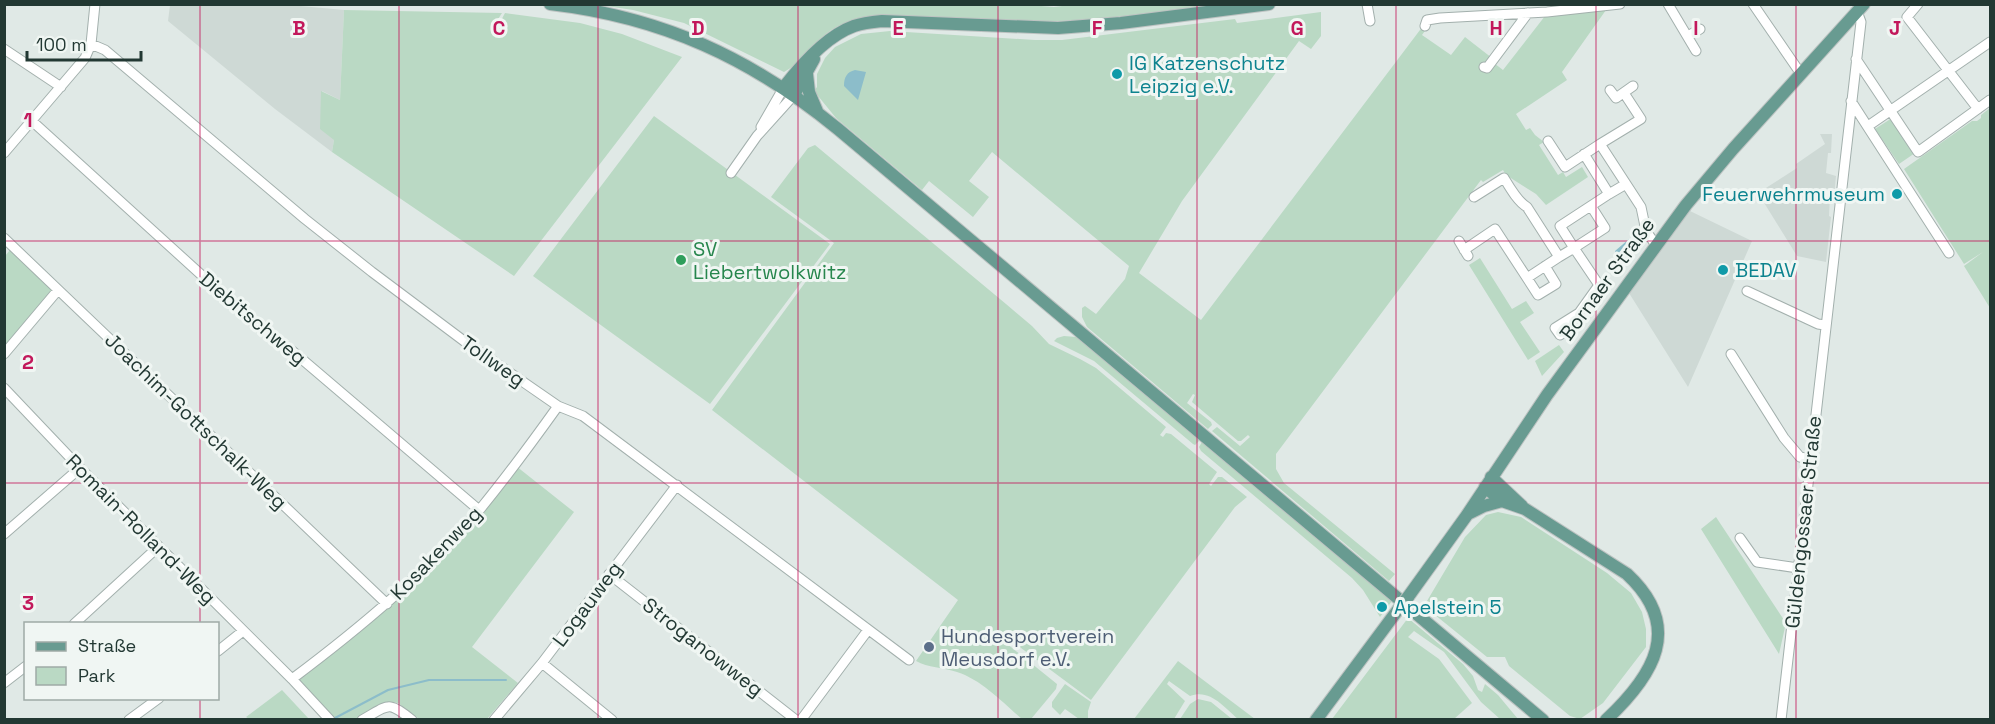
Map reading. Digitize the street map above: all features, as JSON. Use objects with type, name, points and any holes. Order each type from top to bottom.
[{"type":"main road","points":[[550,4],[605,13],[683,35],[739,61],[789,91],[817,112],[1543,720]]},
{"type":"main road","points":[[789,91],[819,50],[844,30],[866,23],[882,21],[1058,28],[1269,4]]},
{"type":"main road","name":"Bornaer Straße","points":[[1316,720],[1467,515],[1547,395],[1686,205],[1733,149],[1861,9]]},
{"type":"main road","points":[[789,91],[807,74],[819,50]]},
{"type":"main road","points":[[807,74],[809,92],[817,112]]},
{"type":"main road","points":[[1488,482],[1502,501],[1525,510]]},
{"type":"main road","points":[[1488,482],[1525,510],[1627,574],[1652,604],[1658,620],[1656,653],[1641,680],[1613,715],[1606,720]]},
{"type":"main road","points":[[1467,515],[1484,506],[1502,501]]},
{"type":"street","points":[[4,153],[85,58],[91,44],[95,4]]},
{"type":"street","points":[[1367,4],[1370,21]]},
{"type":"street","points":[[1426,23],[1457,16],[1528,13],[1620,4]]},
{"type":"street","points":[[1668,4],[1696,51]]},
{"type":"street","points":[[1753,4],[1801,74]]},
{"type":"street","points":[[1918,4],[1907,17],[1978,109]]},
{"type":"street","name":"Güldengossaer Straße","points":[[1781,720],[1861,9]]},
{"type":"street","points":[[1484,67],[1487,68],[1528,13]]},
{"type":"street","points":[[1688,36],[1700,29]]},
{"type":"street","points":[[1868,126],[1990,42]]},
{"type":"street","name":"Tollweg","points":[[91,44],[105,50],[256,178],[372,272],[464,341],[558,406],[583,416],[909,660]]},
{"type":"street","points":[[4,49],[61,87]]},
{"type":"street","points":[[1856,58],[1918,152],[1990,100]]},
{"type":"street","points":[[1610,90],[1616,98],[1634,86]]},
{"type":"street","points":[[730,173],[789,91]]},
{"type":"street","points":[[1548,141],[1564,166],[1641,119],[1624,93]]},
{"type":"street","points":[[1851,101],[1949,253]]},
{"type":"street","name":"Diebitschweg","points":[[32,121],[262,330],[290,349],[479,510]]},
{"type":"street","points":[[1600,144],[1641,207],[1646,231],[1656,245]]},
{"type":"street","points":[[1584,154],[1610,194]]},
{"type":"street","points":[[1474,197],[1504,178],[1513,193],[1527,207],[1559,257]]},
{"type":"street","points":[[1563,322],[1579,313],[1599,285],[1560,226],[1626,184]]},
{"type":"street","points":[[1527,278],[1605,228],[1591,206]]},
{"type":"street","points":[[1464,249],[1495,229],[1538,295],[1556,284],[1545,266]]},
{"type":"street","name":"Joachim-Gottschalk-Weg","points":[[4,238],[387,604]]},
{"type":"street","points":[[4,354],[58,290]]},
{"type":"street","points":[[1747,291],[1818,324],[1826,325]]},
{"type":"street","points":[[1731,354],[1785,438],[1800,457],[1810,459]]},
{"type":"street","name":"Romain-Rolland-Weg","points":[[4,388],[80,468],[330,720]]},
{"type":"street","name":"Kosakenweg","points":[[291,679],[387,604],[479,510],[505,479],[558,406]]},
{"type":"street","points":[[4,534],[80,468]]},
{"type":"street","name":"Logauweg","points":[[494,720],[542,663],[677,485]]},
{"type":"street","points":[[1740,538],[1757,562],[1798,568]]},
{"type":"street","points":[[76,622],[158,547]]},
{"type":"street","name":"Stroganowweg","points":[[609,574],[799,720]]},
{"type":"street","points":[[799,720],[868,630]]},
{"type":"street","points":[[219,650],[243,631]]},
{"type":"street","points":[[542,663],[612,720]]},
{"type":"street","points":[[4,683],[24,668]]},
{"type":"street","points":[[129,720],[158,700]]},
{"type":"street","points":[[362,720],[387,706],[396,707],[412,720]]},
{"type":"shaded area","points":[[279,4],[344,10],[340,100],[322,91],[334,140],[332,152],[275,109],[168,21],[170,5]]},
{"type":"shaded area","points":[[1820,134],[1832,134],[1831,153],[1828,153],[1826,173],[1836,176],[1834,197],[1830,196],[1829,216],[1831,217],[1826,262],[1797,256],[1758,193],[1797,168],[1796,164],[1825,144]]},
{"type":"shaded area","points":[[1690,211],[1752,241],[1688,387],[1629,293]]},
{"type":"green space","points":[[1015,4],[1054,7],[1078,4],[1215,5],[1101,19],[1038,22],[874,15],[848,22],[831,30],[784,72],[684,23],[633,10],[600,5]]},
{"type":"green space","points":[[344,10],[502,13],[493,27],[497,28],[505,13],[580,23],[622,34],[682,57],[514,276],[332,152],[334,140],[320,129],[321,91],[340,100]]},
{"type":"green space","points":[[1606,10],[1562,72],[1567,80],[1516,114],[1526,130],[1530,128],[1544,142],[1539,145],[1558,175],[1563,172],[1566,177],[1582,167],[1588,177],[1546,205],[1536,194],[1506,175],[1503,170],[1483,182],[1481,180],[1276,454],[1276,469],[1284,483],[1395,574],[1389,581],[1212,431],[1217,427],[1240,446],[1250,437],[1248,435],[1238,441],[1192,402],[1195,395],[1193,394],[1187,403],[1211,422],[1212,425],[1208,429],[1087,327],[1082,317],[1082,308],[1085,306],[1096,314],[1125,279],[1129,266],[992,152],[969,181],[989,197],[973,217],[929,181],[922,190],[836,118],[814,91],[817,87],[817,74],[825,58],[835,47],[861,34],[890,31],[1062,40],[1235,19],[1237,23],[1321,12],[1321,36],[1311,49],[1299,41],[1182,201],[1139,273],[1201,320],[1423,26],[1427,28],[1422,35],[1451,55],[1465,37],[1492,58],[1490,60],[1503,70],[1545,16]]},
{"type":"green space","points":[[1990,108],[1990,308],[1964,266],[1983,252],[1964,264],[1904,169],[1972,121],[1977,121]]},
{"type":"green space","name":"SV Liebertwolkwitz","points":[[654,116],[830,244],[710,404],[533,276]]},
{"type":"green space","points":[[1892,118],[1915,153],[1899,164],[1875,129]]},
{"type":"green space","points":[[815,145],[1032,326],[1049,344],[1096,368],[1166,427],[1160,435],[1163,437],[1166,433],[1171,434],[1217,472],[1209,484],[1211,486],[1218,477],[1222,477],[1247,497],[1235,507],[1091,700],[1001,633],[999,634],[1007,640],[1006,643],[1057,684],[1056,689],[1031,719],[1022,719],[975,680],[952,670],[916,661],[958,600],[712,410],[834,243],[771,197],[808,148]]},
{"type":"green space","points":[[10,250],[52,288],[51,294],[5,350],[5,256]]},
{"type":"green space","points":[[1480,258],[1512,309],[1526,301],[1534,313],[1520,322],[1540,352],[1528,360],[1469,265]]},
{"type":"green space","points":[[1064,336],[1076,337],[1083,341],[1200,440],[1195,445],[1193,444],[1094,361],[1054,341]]},
{"type":"green space","points":[[1559,345],[1564,352],[1542,376],[1535,361]]},
{"type":"green space","points":[[1202,442],[1392,601],[1380,617],[1363,590],[1352,578],[1201,451],[1199,447]]},
{"type":"green space","points":[[516,466],[574,512],[472,647],[518,683],[487,719],[419,719],[398,703],[390,702],[356,719],[334,719],[296,679],[390,605]]},
{"type":"green space","points":[[1498,512],[1521,517],[1607,573],[1631,593],[1642,612],[1646,629],[1646,647],[1603,703],[1580,719],[1570,716],[1509,666],[1505,657],[1487,657],[1424,606],[1465,537],[1486,515]]},
{"type":"green space","points":[[1716,517],[1786,623],[1779,654],[1701,529]]},
{"type":"green space","points":[[1408,618],[1463,664],[1473,676],[1478,690],[1482,692],[1485,684],[1498,695],[1518,719],[1500,719],[1481,702],[1444,652],[1414,631],[1408,637],[1439,659],[1472,703],[1454,719],[1332,719]]},
{"type":"green space","points":[[1178,661],[1255,719],[1238,719],[1217,700],[1204,695],[1190,696],[1169,681],[1167,684],[1185,701],[1174,719],[1134,719]]},
{"type":"green space","points":[[1065,684],[1091,702],[1088,719],[1079,719],[1065,709],[1060,715],[1052,707],[1052,702]]},
{"type":"green space","points":[[282,690],[309,719],[249,719],[246,717]]},
{"type":"green space","points":[[1198,699],[1211,702],[1232,719],[1180,719],[1190,704]]},
{"type":"water","points":[[855,70],[866,72],[858,100],[844,86],[846,75]]},
{"type":"water","points":[[1629,239],[1638,241],[1641,246],[1624,265],[1617,258],[1615,251]]},
{"type":"waterway","points":[[335,718],[388,690],[429,680],[506,680]]},
{"type":"place","name":"IG Katzenschutz Leipzig e.V.","points":[[1117,74]]},
{"type":"place","name":"Feuerwehrmuseum","points":[[1897,194]]},
{"type":"place","name":"SV Liebertwolkwitz","points":[[681,260]]},
{"type":"place","name":"BEDAV","points":[[1723,270]]},
{"type":"place","name":"Apelstein 5","points":[[1382,607]]},
{"type":"place","name":"Hundesportverein Meusdorf e.V.","points":[[929,647]]}]
